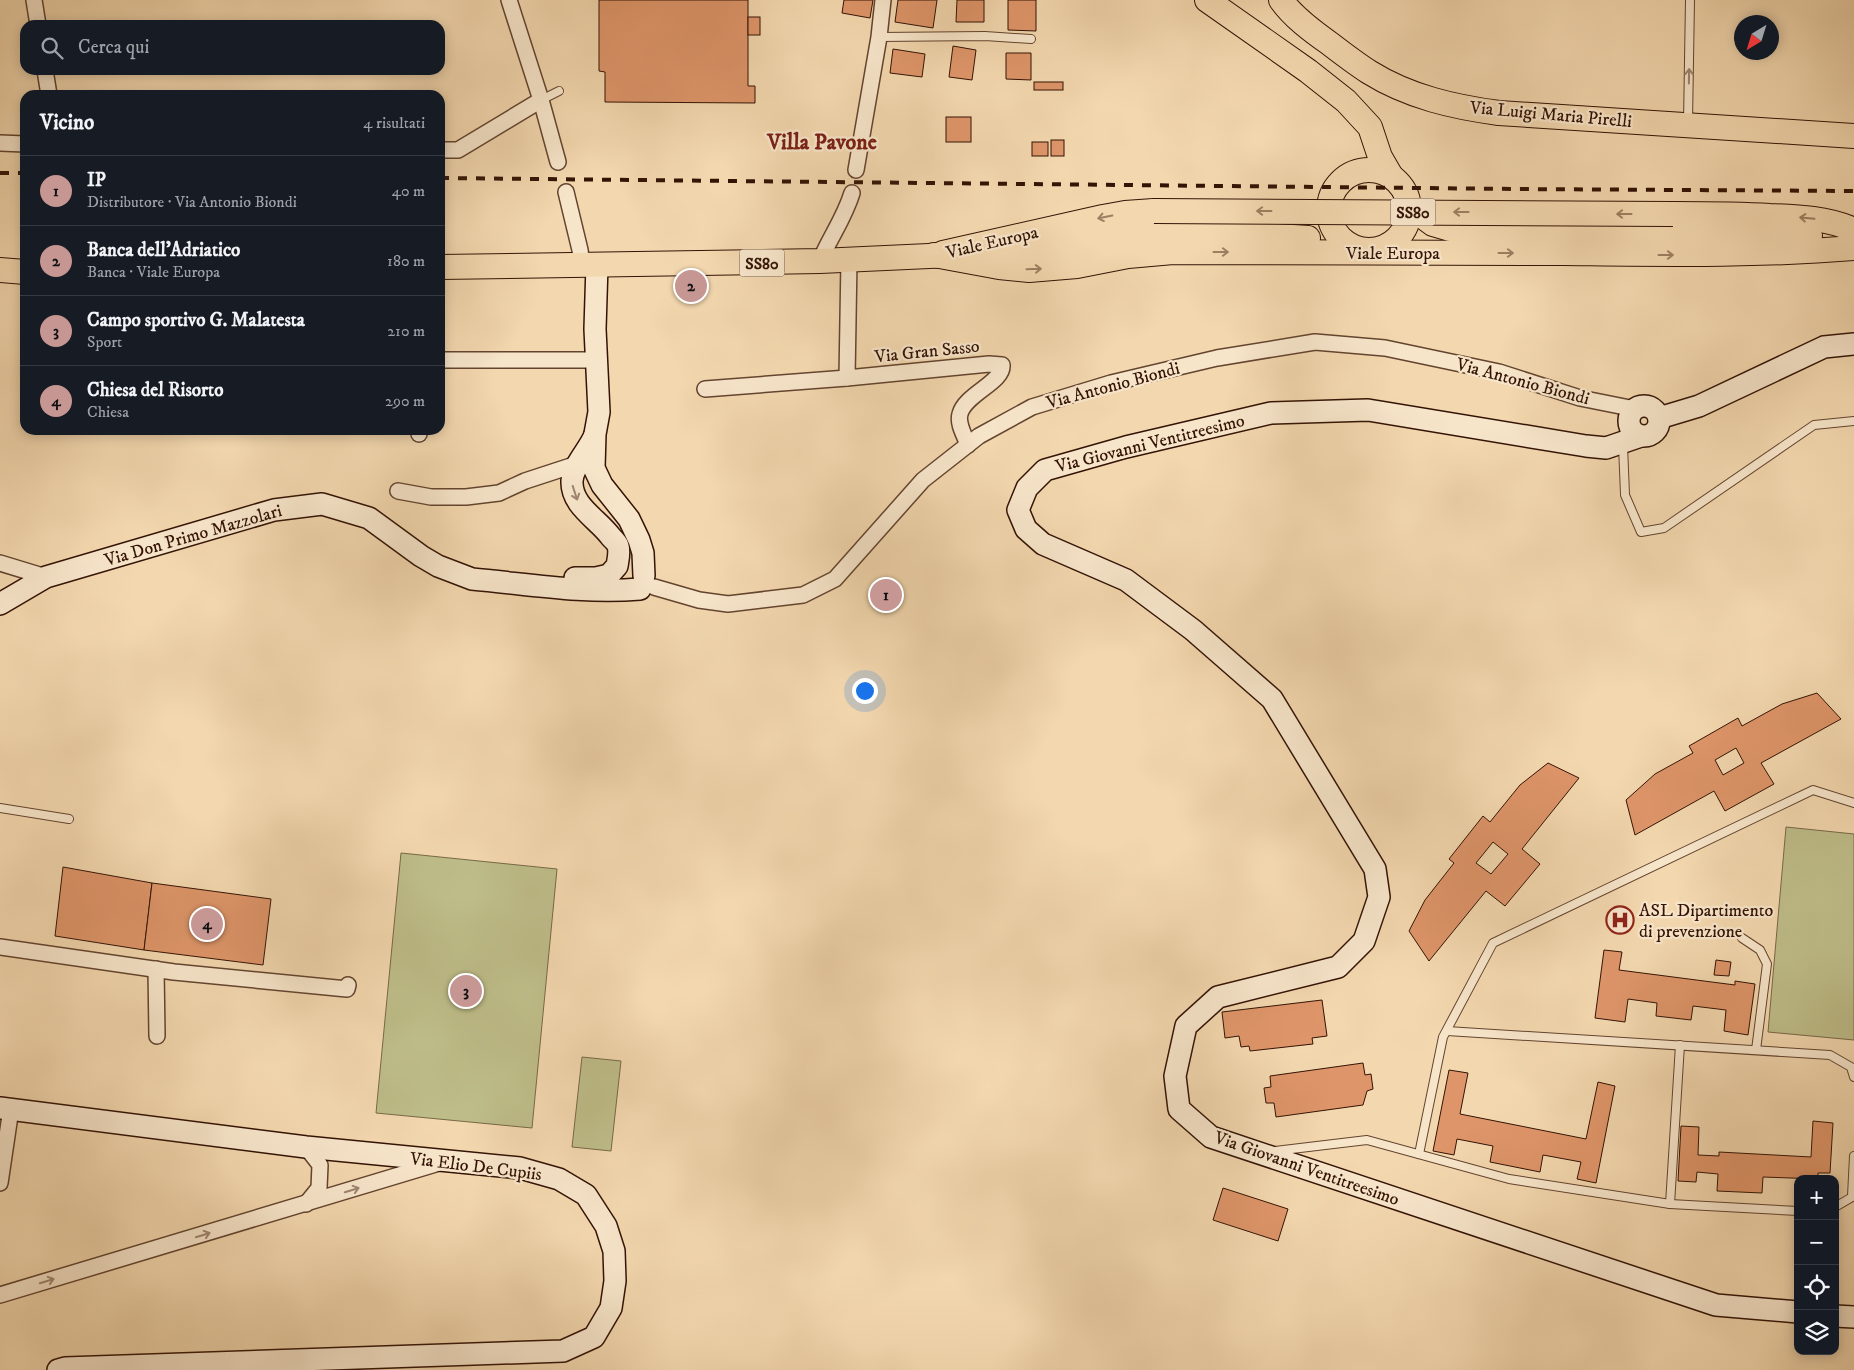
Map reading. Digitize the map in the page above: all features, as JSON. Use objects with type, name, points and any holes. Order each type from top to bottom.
[{"type":"main road","points":[[1207,0],[1332,88],[1346,101],[1370,127],[1380,157],[1390,176]]},
{"type":"main road","name":"Via Luigi Maria Pirelli","points":[[1281,0],[1295,16],[1313,31],[1370,72],[1402,89],[1426,98],[1471,109],[1499,113],[1854,136]]},
{"type":"main road","points":[[1353,173],[1361,148],[1357,114]]},
{"type":"main road","name":"SS80","points":[[1330,202],[1338,184],[1353,173],[1361,170],[1376,170],[1390,176],[1404,189],[1410,207],[1406,227],[1394,242],[1382,248],[1368,250],[1355,248],[1344,241]]},
{"type":"main road","points":[[1330,202],[1329,216],[1331,223],[1334,230],[1344,241]]},
{"type":"main road","name":"Viale Europa","points":[[1267,233],[1278,227],[1303,221],[1330,202]]},
{"type":"main road","name":"Viale Europa","points":[[1410,207],[1433,224],[1473,233],[1854,238]]},
{"type":"main road","name":"Viale Europa","points":[[934,255],[1094,219],[1125,213],[1154,211],[1764,216],[1817,219],[1839,223],[1854,230]]},
{"type":"main road","name":"Viale Europa","points":[[590,265],[820,262],[934,255],[1022,254],[1132,235],[1161,232],[1267,233],[1277,236],[1344,241]]},
{"type":"main road","name":"Viale Europa","points":[[1394,242],[1456,238],[1473,233]]},
{"type":"main road","name":"Viale Europa","points":[[934,255],[999,268],[1029,270],[1077,266],[1128,256],[1172,252],[1740,255],[1854,248]]},
{"type":"main road","name":"SS80","points":[[445,267],[590,265]]},
{"type":"main road","points":[[0,270],[20,272]]},
{"type":"street","points":[[34,0],[37,20]]},
{"type":"street","points":[[509,0],[558,162]]},
{"type":"street","points":[[856,170],[879,37],[883,0]]},
{"type":"street","points":[[46,75],[48,90]]},
{"type":"street","points":[[445,150],[458,150],[540,100]]},
{"type":"street","points":[[0,143],[20,144]]},
{"type":"street","points":[[566,192],[580,250],[590,265],[597,293],[595,314],[599,412],[594,468],[602,485],[629,519],[639,540],[643,553],[646,584]]},
{"type":"street","points":[[820,262],[825,248],[846,212],[852,193]]},
{"type":"street","name":"Via Gran Sasso","points":[[847,378],[849,260]]},
{"type":"street","name":"Via Antonio Biondi","points":[[646,584],[699,600],[728,604],[803,595],[835,579],[923,480],[979,436],[1032,407],[1102,386],[1218,358],[1316,342],[1385,348],[1499,372],[1580,398],[1635,409]]},
{"type":"street","points":[[1659,418],[1699,406],[1824,347],[1854,344]]},
{"type":"street","points":[[445,360],[597,360]]},
{"type":"street","name":"Via Gran Sasso","points":[[704,389],[847,378],[989,364],[1002,365],[1002,370],[998,376],[968,400],[960,414],[960,426],[968,444]]},
{"type":"street","points":[[1644,406],[1649,407],[1654,410],[1659,418],[1658,428],[1655,432],[1651,435],[1632,440],[1629,417],[1635,409],[1644,406]]},
{"type":"street","name":"Via Giovanni Ventitreesimo","points":[[1632,440],[1606,448],[1586,446],[1368,410],[1271,413],[1126,447],[1045,470],[1027,488],[1018,510],[1026,529],[1043,544],[1126,580],[1193,630],[1272,699],[1374,869],[1380,897],[1364,941],[1338,967],[1218,997],[1186,1026],[1175,1076],[1179,1109],[1211,1137],[1716,1305],[1794,1312]]},
{"type":"street","points":[[472,579],[507,572],[596,578],[608,575],[618,566],[618,546],[603,527],[580,506],[573,493],[572,480],[577,464],[589,449],[596,434]]},
{"type":"street","points":[[398,491],[431,497],[466,497],[499,493],[525,481],[577,464]]},
{"type":"street","name":"Via Don Primo Mazzolari","points":[[46,577],[274,510],[322,504],[370,518],[421,556],[438,566],[472,579],[589,591],[614,591],[646,584]]},
{"type":"street","points":[[0,563],[46,577]]},
{"type":"street","points":[[0,604],[46,577]]},
{"type":"street","points":[[0,947],[156,969],[347,989],[348,985]]},
{"type":"street","points":[[156,969],[157,1036]]},
{"type":"street","points":[[0,1183],[5,1109]]},
{"type":"street","name":"Via Elio De Cupiis","points":[[5,1109],[306,1147],[520,1168],[559,1178],[586,1195],[606,1226],[614,1251],[615,1281],[611,1308],[594,1338],[563,1351],[85,1367],[58,1370]]},
{"type":"street","points":[[306,1147],[320,1165],[318,1188],[306,1204]]},
{"type":"street","points":[[0,1295],[446,1161]]},
{"type":"street","points":[[1839,1316],[1854,1317]]},
{"type":"lane","points":[[1688,124],[1690,0]]},
{"type":"lane","points":[[879,37],[985,36],[1031,39]]},
{"type":"lane","points":[[540,100],[559,91]]},
{"type":"lane","points":[[1632,440],[1625,495],[1641,532],[1664,528],[1814,425],[1854,420]]},
{"type":"lane","points":[[1419,1154],[1443,1037],[1493,943],[1813,790],[1854,803]]},
{"type":"lane","points":[[0,808],[69,819]]},
{"type":"lane","points":[[1742,938],[1760,950],[1767,964],[1756,1050]]},
{"type":"lane","points":[[1446,1031],[1830,1055],[1851,1067],[1854,1077]]},
{"type":"lane","points":[[1670,1204],[1680,1045]]},
{"type":"lane","points":[[1258,1153],[1367,1140],[1509,1180],[1670,1204],[1794,1211]]},
{"type":"lane","points":[[1839,1205],[1853,1196],[1854,1156]]},
{"type":"shaded area","points":[[1786,827],[1854,834],[1854,1040],[1768,1032]]},
{"type":"shaded area","points":[[401,853],[557,869],[532,1128],[376,1113]]},
{"type":"shaded area","points":[[582,1057],[621,1061],[611,1151],[572,1147]]},
{"type":"building","points":[[599,0],[748,0],[748,86],[755,86],[755,103],[605,102],[605,72],[599,71]]},
{"type":"building","points":[[844,0],[873,0],[870,18],[842,13]]},
{"type":"building","points":[[898,0],[937,0],[933,28],[895,22]]},
{"type":"building","points":[[957,0],[984,0],[984,22],[956,22]]},
{"type":"building","points":[[1008,0],[1036,0],[1036,31],[1008,30]]},
{"type":"building","points":[[748,17],[760,17],[760,35],[748,35]]},
{"type":"building","points":[[953,46],[976,50],[972,80],[949,77]]},
{"type":"building","points":[[893,49],[925,54],[922,77],[890,73]]},
{"type":"building","points":[[1006,53],[1031,53],[1031,80],[1006,79]]},
{"type":"building","points":[[1034,82],[1063,82],[1063,90],[1034,90]]},
{"type":"building","points":[[946,117],[971,117],[971,142],[946,142]]},
{"type":"building","points":[[1051,140],[1064,140],[1064,156],[1051,156]]},
{"type":"building","points":[[1032,142],[1048,142],[1048,156],[1032,156]]},
{"type":"building","points":[[1817,693],[1841,719],[1761,763],[1774,784],[1725,811],[1714,791],[1635,835],[1626,800],[1655,774],[1693,753],[1689,746],[1738,718],[1742,726],[1782,704]],"holes":[[[1736,748],[1744,763],[1723,775],[1715,760]]]},
{"type":"building","points":[[1548,763],[1579,778],[1522,849],[1540,864],[1505,906],[1486,891],[1429,961],[1409,931],[1425,900],[1454,863],[1449,859],[1483,816],[1490,822],[1520,785]],"holes":[[[1493,842],[1508,854],[1491,874],[1476,863]]]},
{"type":"building","points":[[63,867],[152,883],[144,950],[55,936]]},
{"type":"building","points":[[152,883],[271,899],[263,965],[144,950]]},
{"type":"building","points":[[1604,950],[1622,952],[1619,970],[1735,985],[1735,981],[1755,984],[1748,1035],[1724,1031],[1726,1010],[1693,1006],[1691,1020],[1656,1016],[1657,1003],[1628,999],[1625,1022],[1595,1018]]},
{"type":"building","points":[[1716,960],[1731,962],[1729,976],[1714,975]]},
{"type":"building","points":[[1322,1000],[1327,1036],[1312,1038],[1313,1044],[1250,1051],[1249,1046],[1241,1047],[1239,1036],[1225,1038],[1222,1012]]},
{"type":"building","points":[[1363,1063],[1365,1075],[1371,1074],[1373,1089],[1367,1091],[1363,1105],[1276,1117],[1274,1103],[1266,1103],[1264,1088],[1271,1087],[1270,1076]]},
{"type":"building","points":[[1449,1070],[1468,1073],[1460,1114],[1586,1139],[1598,1082],[1615,1086],[1596,1183],[1577,1179],[1581,1162],[1543,1155],[1540,1172],[1490,1162],[1493,1146],[1457,1139],[1454,1155],[1433,1151]]},
{"type":"building","points":[[1813,1121],[1833,1123],[1830,1173],[1794,1175],[1794,1178],[1763,1177],[1762,1193],[1717,1191],[1718,1174],[1697,1172],[1696,1182],[1678,1181],[1681,1126],[1699,1127],[1698,1155],[1719,1156],[1719,1152],[1811,1157]]},
{"type":"building","points":[[1223,1188],[1288,1209],[1278,1241],[1213,1220]]},
{"type":"railway","points":[[0,173],[20,173]]},
{"type":"railway","points":[[445,178],[1854,191]]},
{"type":"place","name":"Banca dell'Adriatico","points":[[691,286]]},
{"type":"place","name":"IP","points":[[886,595]]},
{"type":"place","name":"ASL Dipartimento di prevenzione","points":[[1620,920]]},
{"type":"place","name":"Chiesa del Risorto","points":[[207,924]]},
{"type":"place","name":"Campo sportivo G. Malatesta","points":[[466,991]]},
{"type":"district","name":"Villa Pavone","points":[[822,141]]}]
